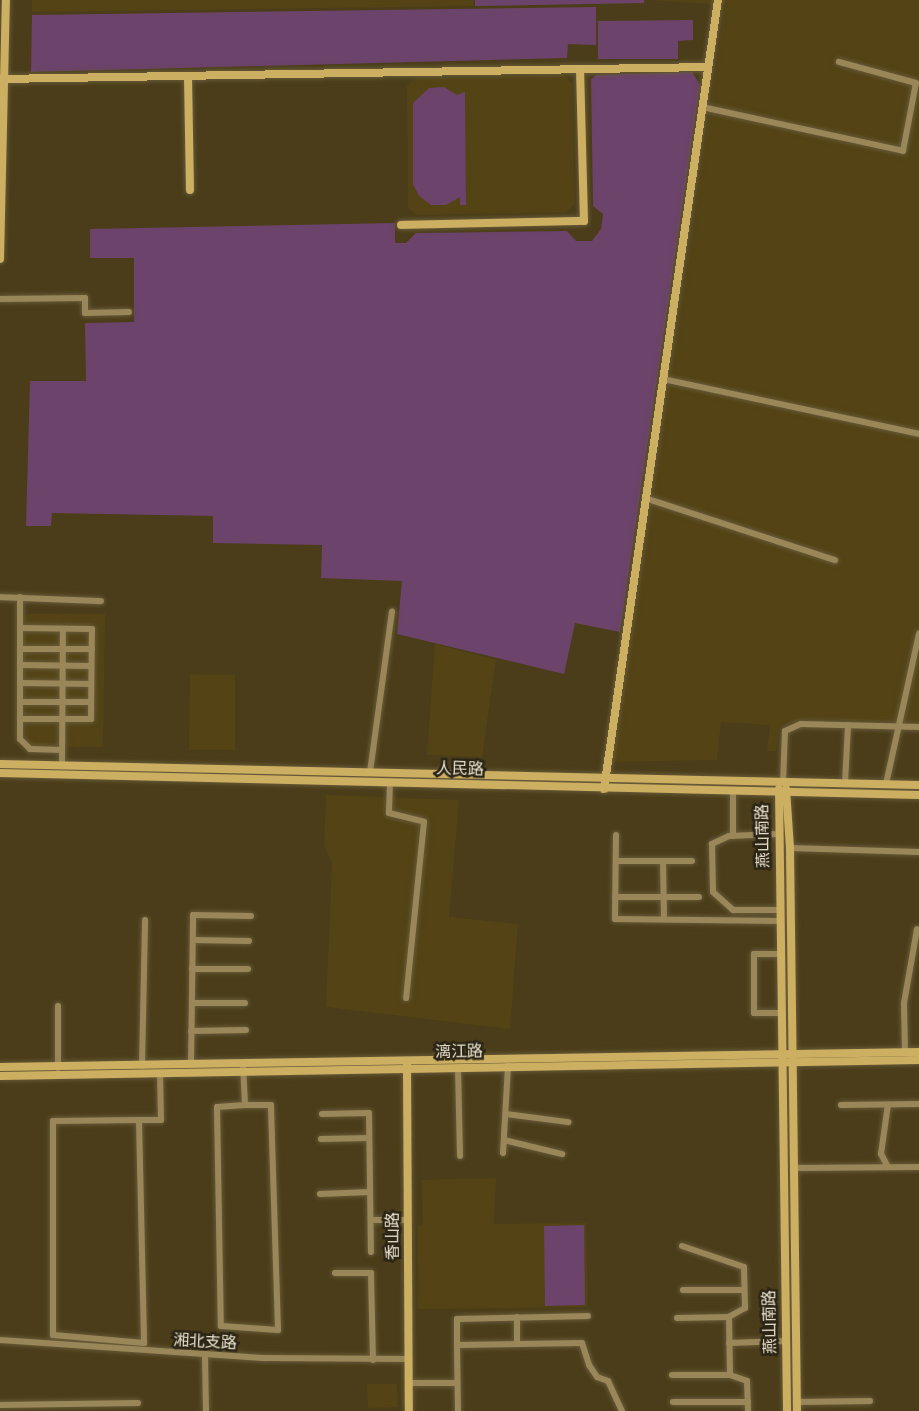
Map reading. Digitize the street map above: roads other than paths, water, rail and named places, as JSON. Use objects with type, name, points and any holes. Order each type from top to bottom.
[{"type":"street","points":[[0,259],[2,79],[6,0]]},
{"type":"street","points":[[604,789],[718,0]]},
{"type":"street","points":[[702,107],[903,151],[916,83],[839,62]]},
{"type":"street","points":[[2,79],[707,67]]},
{"type":"street","points":[[401,225],[584,221],[580,70]]},
{"type":"street","points":[[188,76],[190,190]]},
{"type":"street","points":[[0,299],[85,298],[85,313],[129,312]]},
{"type":"street","points":[[663,379],[919,434]]},
{"type":"street","points":[[645,498],[835,560]]},
{"type":"street","points":[[0,597],[101,601]]},
{"type":"street","points":[[20,597],[20,739],[24,746],[62,750]]},
{"type":"street","points":[[370,772],[392,612]]},
{"type":"street","points":[[20,628],[92,629],[91,719],[20,719]]},
{"type":"street","points":[[62,765],[63,629]]},
{"type":"street","points":[[886,784],[896,727],[919,634]]},
{"type":"street","points":[[20,649],[92,649]]},
{"type":"street","points":[[20,665],[91,666]]},
{"type":"street","points":[[20,683],[91,684]]},
{"type":"street","points":[[20,702],[91,702]]},
{"type":"street","points":[[783,783],[785,732],[801,724],[919,727]]},
{"type":"street","points":[[846,783],[848,725]]},
{"type":"street","name":"人民路","points":[[0,764],[919,785]]},
{"type":"street","name":"人民路","points":[[0,772],[604,789],[919,795]]},
{"type":"street","points":[[390,782],[389,813],[424,822],[406,998]]},
{"type":"street","name":"燕山南路","points":[[787,1411],[777,792],[783,783],[788,793],[790,848],[797,1407]]},
{"type":"street","points":[[733,790],[733,836]]},
{"type":"street","points":[[778,834],[733,836],[712,844],[713,892],[733,910],[780,910]]},
{"type":"street","points":[[616,835],[615,919],[780,921]]},
{"type":"street","points":[[790,848],[919,852]]},
{"type":"street","points":[[616,861],[692,861]]},
{"type":"street","points":[[663,861],[664,920]]},
{"type":"street","points":[[615,897],[699,897]]},
{"type":"street","points":[[191,1065],[193,915],[250,916]]},
{"type":"street","points":[[142,1066],[145,920]]},
{"type":"street","points":[[905,1052],[904,1003],[917,929]]},
{"type":"street","points":[[193,940],[249,941]]},
{"type":"street","points":[[782,1013],[754,1013],[754,954],[792,947]]},
{"type":"street","points":[[192,969],[248,969]]},
{"type":"street","points":[[192,1003],[245,1003]]},
{"type":"street","points":[[58,1006],[58,1071]]},
{"type":"street","points":[[191,1031],[246,1030]]},
{"type":"street","name":"漓江路","points":[[793,1058],[919,1052]]},
{"type":"street","name":"漓江路","points":[[0,1067],[58,1071],[160,1073],[243,1068],[508,1062],[782,1058],[919,1060]]},
{"type":"street","points":[[503,1153],[508,1062]]},
{"type":"street","name":"漓江路","points":[[407,1064],[458,1067],[508,1062]]},
{"type":"street","name":"香山路","points":[[407,1064],[408,1410]]},
{"type":"street","name":"漓江路","points":[[0,1076],[142,1066],[191,1065],[243,1068]]},
{"type":"street","points":[[458,1067],[460,1156]]},
{"type":"street","points":[[243,1068],[245,1105]]},
{"type":"street","points":[[139,1120],[144,1343],[52,1335],[53,1121],[161,1119],[160,1073]]},
{"type":"street","points":[[888,1104],[881,1154],[888,1167]]},
{"type":"street","points":[[841,1105],[919,1104]]},
{"type":"street","points":[[245,1105],[271,1105],[278,1330],[221,1326],[217,1107],[245,1105]]},
{"type":"street","points":[[322,1114],[369,1113],[371,1252]]},
{"type":"street","points":[[506,1114],[568,1122]]},
{"type":"street","points":[[321,1139],[369,1138]]},
{"type":"street","points":[[504,1140],[562,1154]]},
{"type":"street","points":[[784,1168],[919,1167]]},
{"type":"street","points":[[320,1194],[370,1192]]},
{"type":"street","points":[[370,1220],[408,1220]]},
{"type":"street","points":[[784,1239],[795,1239]]},
{"type":"street","points":[[677,1318],[729,1317],[745,1308],[744,1267],[682,1246]]},
{"type":"street","points":[[335,1273],[371,1273],[374,1360]]},
{"type":"street","points":[[683,1290],[744,1290]]},
{"type":"street","points":[[458,1411],[457,1319],[588,1316]]},
{"type":"street","points":[[517,1317],[517,1344]]},
{"type":"street","points":[[729,1317],[730,1375]]},
{"type":"street","name":"湘北支路","points":[[0,1340],[205,1356],[409,1359]]},
{"type":"street","points":[[729,1343],[796,1341]]},
{"type":"street","points":[[457,1345],[582,1343],[589,1365],[597,1377],[608,1381],[622,1411]]},
{"type":"street","points":[[205,1356],[206,1411]]},
{"type":"street","points":[[672,1375],[730,1375],[747,1381],[748,1411]]},
{"type":"street","points":[[409,1383],[457,1383]]},
{"type":"street","points":[[797,1407],[870,1401]]},
{"type":"street","points":[[673,1402],[748,1402]]},
{"type":"street","points":[[0,1405],[138,1403]]}]
